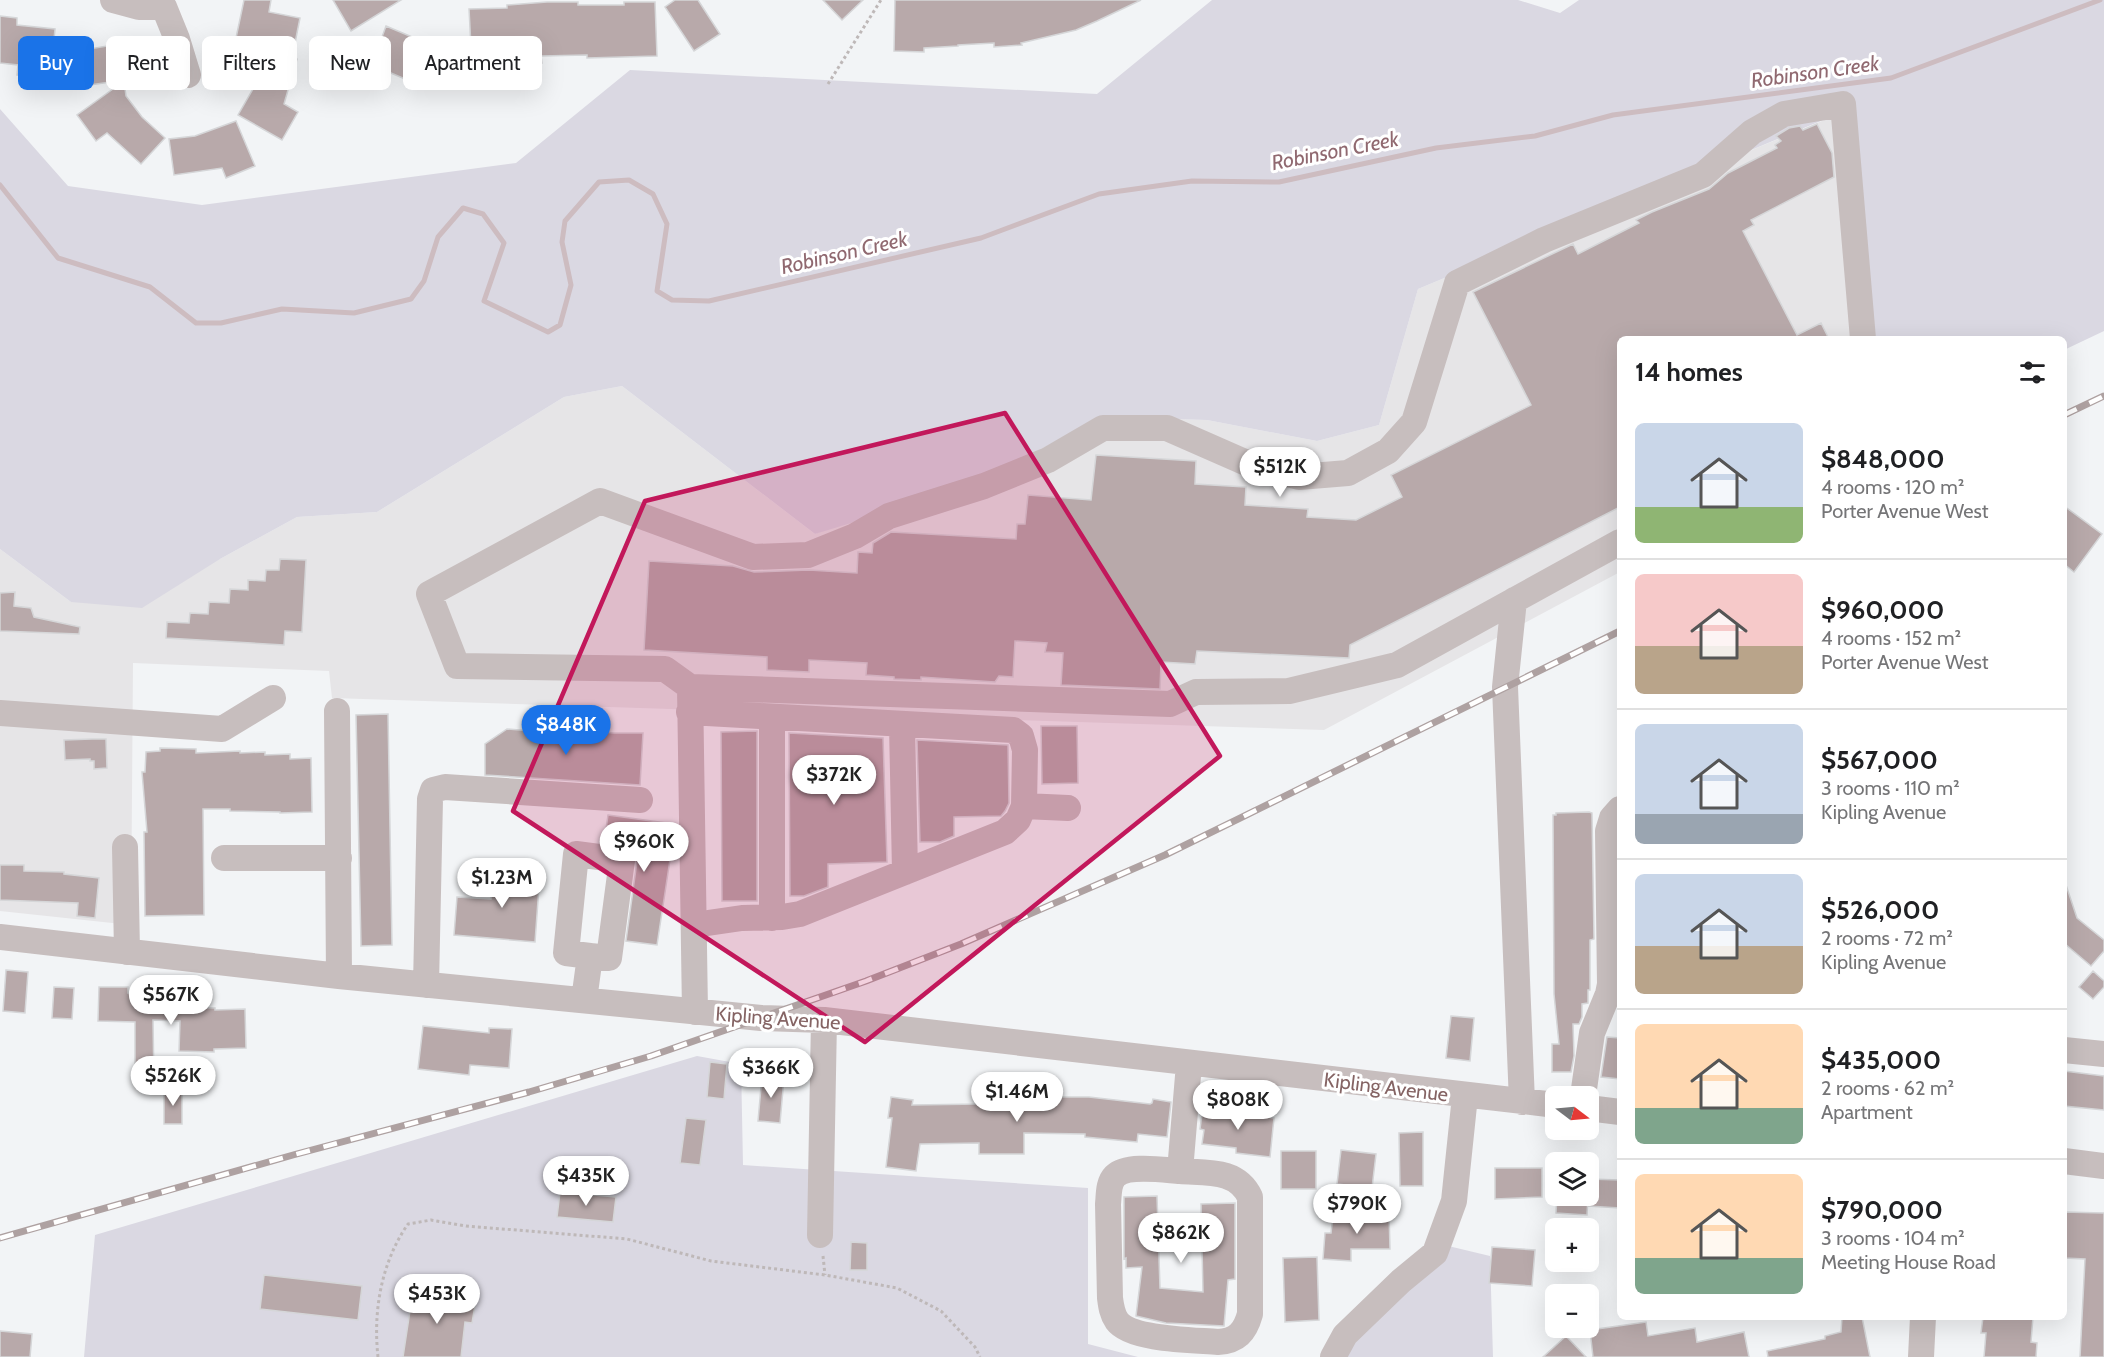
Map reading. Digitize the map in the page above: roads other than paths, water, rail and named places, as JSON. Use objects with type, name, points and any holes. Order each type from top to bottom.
[{"type":"street","points":[[113,0],[140,7],[166,4],[176,36]]},
{"type":"street","points":[[1617,544],[1397,665],[1289,691],[1196,692],[1170,704],[690,687],[666,669],[457,666],[429,594],[600,501],[753,557],[808,555],[855,536],[889,516],[984,486],[1048,460],[1103,428],[1167,428],[1249,464],[1299,477],[1348,473],[1388,452],[1414,422],[1457,283],[1544,240],[1703,175],[1752,132],[1784,114],[1843,104],[1863,336]]},
{"type":"street","points":[[1514,600],[1505,687],[1522,1102]]},
{"type":"street","points":[[690,687],[695,1012]]},
{"type":"street","points":[[0,712],[222,729],[273,698]]},
{"type":"street","points":[[338,711],[339,976]]},
{"type":"street","points":[[689,712],[1012,730],[1022,736],[1025,750],[1024,807],[1018,820],[1005,832],[800,914],[772,918],[742,918],[694,925]]},
{"type":"street","points":[[771,717],[772,918]]},
{"type":"street","points":[[902,724],[906,872]]},
{"type":"street","points":[[426,985],[430,799],[434,790],[445,787],[640,800]]},
{"type":"street","points":[[1024,807],[1068,808]]},
{"type":"street","points":[[1585,1086],[1592,1033],[1610,987],[1608,831],[1612,818],[1617,812]]},
{"type":"street","points":[[125,847],[127,952]]},
{"type":"street","points":[[224,858],[339,858]]},
{"type":"street","name":"Kipling Avenue","points":[[0,937],[426,985],[761,1018],[824,1020],[1545,1104]]},
{"type":"street","points":[[584,1000],[590,956]]},
{"type":"street","points":[[820,1235],[824,1020]]},
{"type":"street","points":[[2067,1050],[2104,1054]]},
{"type":"street","points":[[1180,1171],[1189,1064]]},
{"type":"street","points":[[1333,1357],[1345,1335],[1401,1281],[1435,1253],[1454,1202],[1465,1096]]},
{"type":"street","points":[[1599,1109],[1617,1112]]},
{"type":"street","points":[[2067,1161],[2104,1166]]},
{"type":"street","points":[[1126,1170],[1180,1171],[1221,1174],[1236,1179],[1245,1185],[1250,1197],[1250,1314],[1247,1325],[1240,1335],[1230,1341],[1218,1342],[1143,1334],[1131,1331],[1118,1323],[1112,1313],[1108,1204],[1109,1189],[1115,1176],[1126,1170]]},
{"type":"street","points":[[1921,1357],[1923,1320]]},
{"type":"waterway","name":"Robinson Creek","points":[[0,185],[58,258],[150,287],[196,323],[221,323],[282,309],[354,313],[411,299],[424,281],[438,237],[463,208],[483,214],[504,243],[484,301],[548,332],[560,325],[571,285],[562,242],[565,221],[599,182],[629,180],[653,194],[667,224],[657,291],[672,300],[709,301],[981,238],[1099,194],[1192,181],[1279,182],[1436,148],[1535,136],[1613,115],[1891,78],[2100,0]]},
{"type":"railway","points":[[2067,414],[2104,396]]},
{"type":"railway","points":[[0,1238],[293,1155],[529,1092],[651,1056],[866,981],[961,944],[1165,855],[1617,632]]}]
